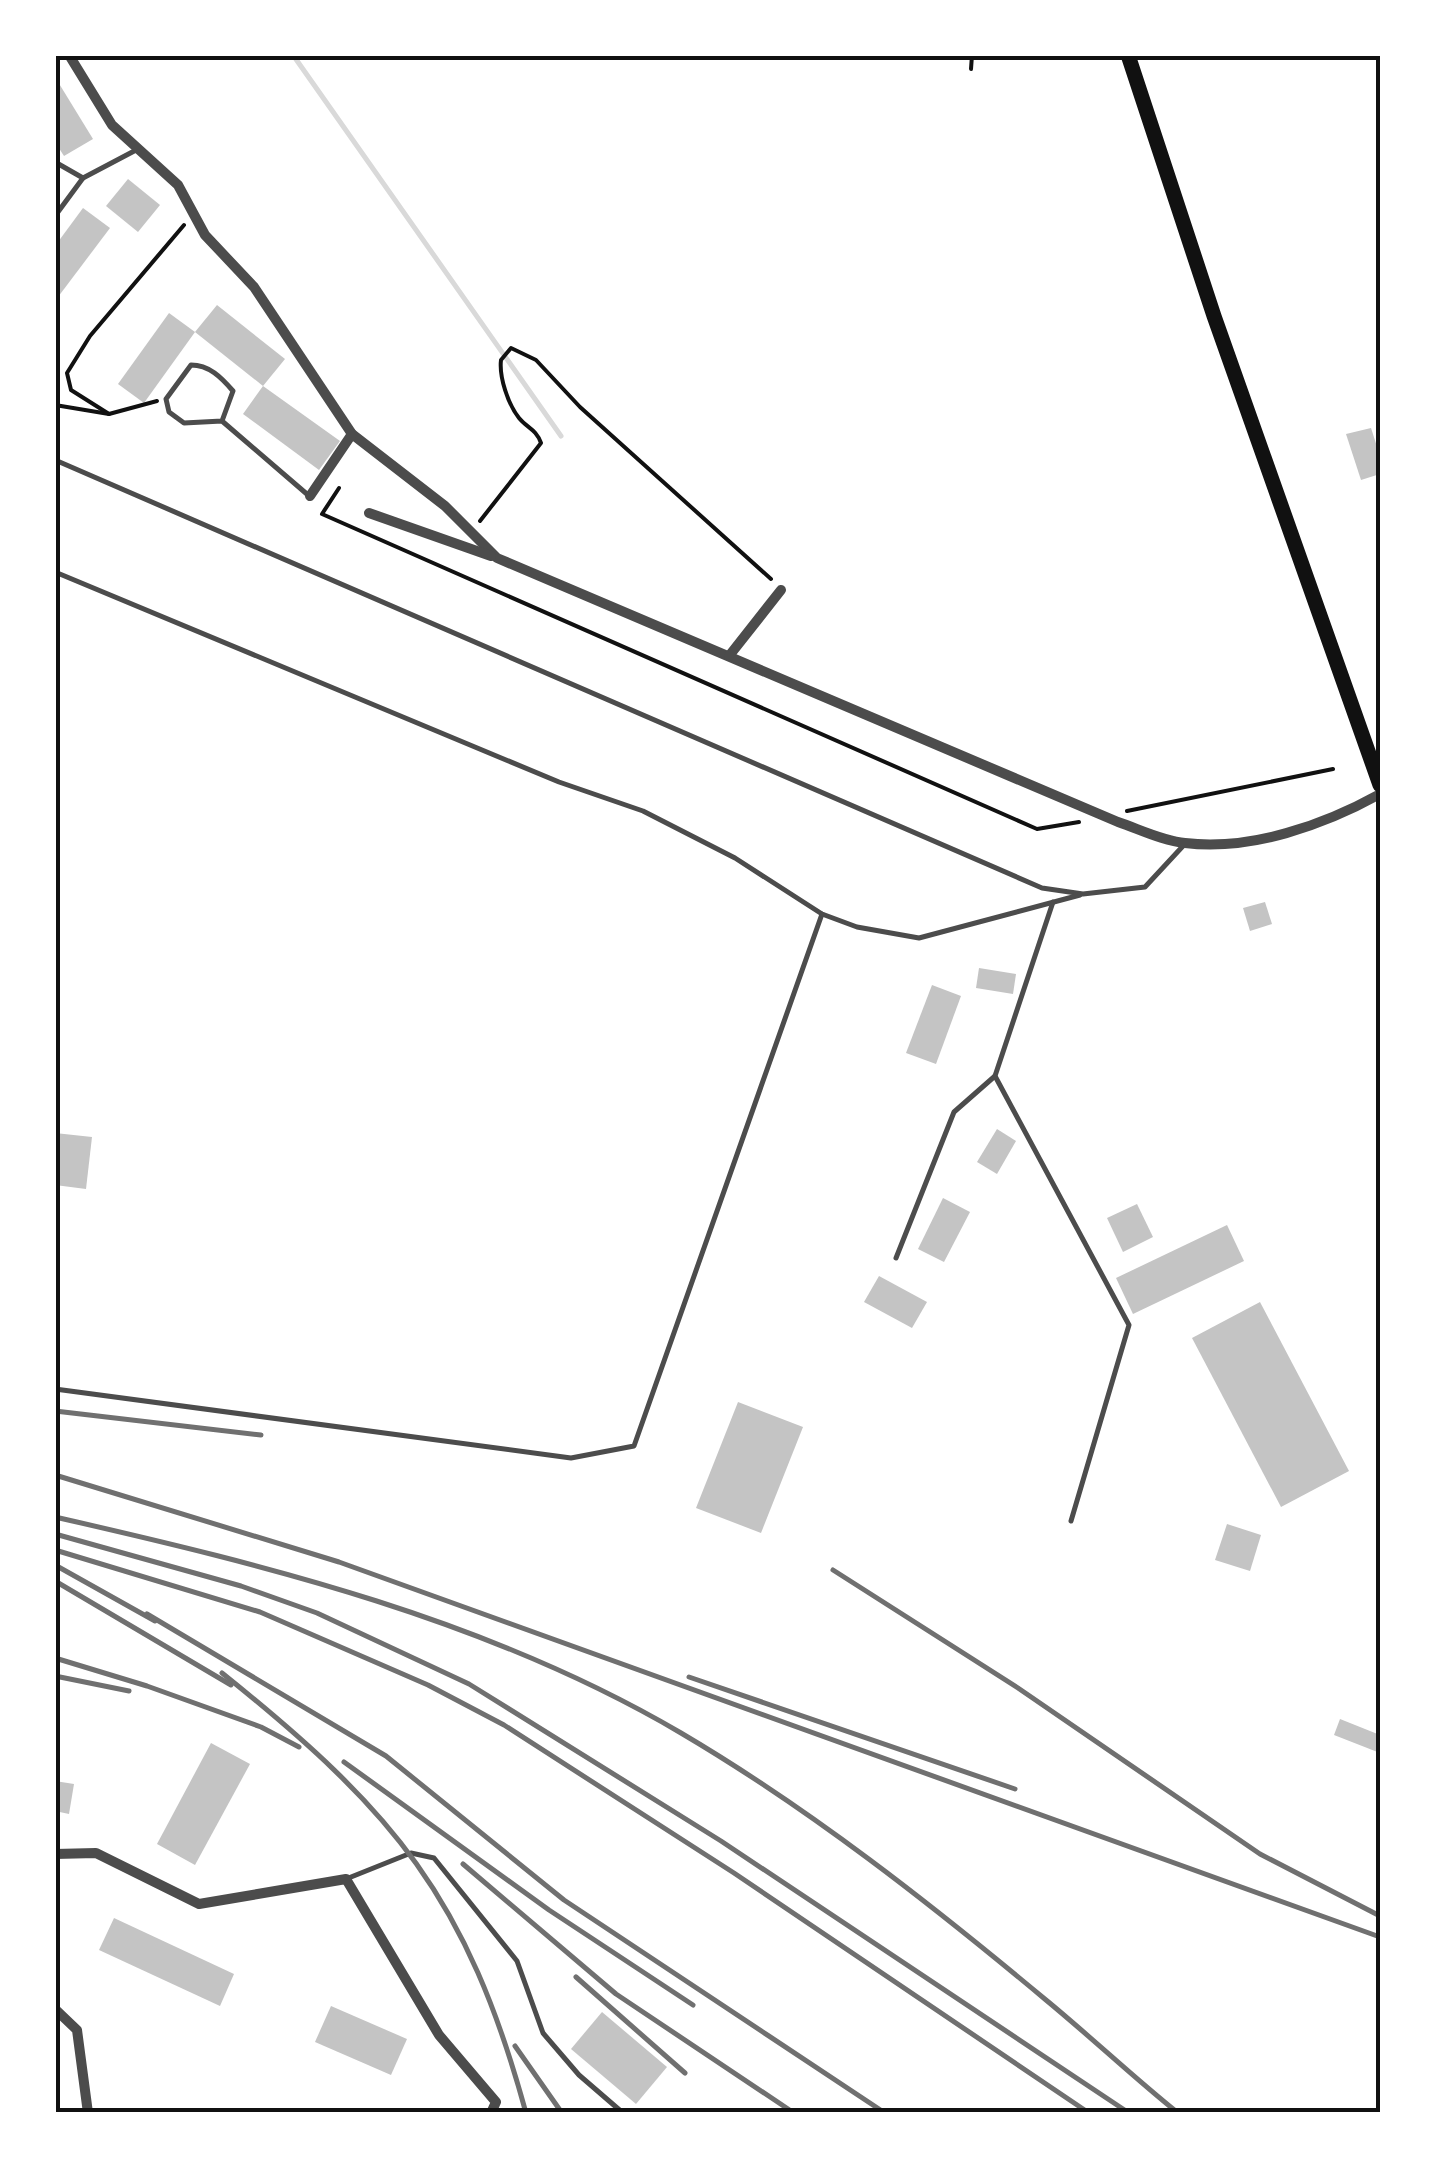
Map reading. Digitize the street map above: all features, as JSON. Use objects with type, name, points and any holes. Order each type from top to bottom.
[{"type":"main road","points":[[1128,55],[1220,334],[1380,785]]},
{"type":"street","points":[[69,55],[112,125],[178,185],[205,234],[254,286],[352,434],[497,558]]},
{"type":"street","points":[[310,496],[352,434]]},
{"type":"street","points":[[369,513],[497,558],[1118,822],[1184,844],[1254,841],[1346,813],[1380,794]]},
{"type":"street","points":[[729,656],[781,590]]},
{"type":"street","points":[[55,1854],[96,1852],[199,1904],[346,1879],[439,2035],[496,2102],[491,2113]]},
{"type":"street","points":[[55,2010],[78,2030],[88,2113]]},
{"type":"lane","points":[[55,216],[83,178],[138,148]]},
{"type":"lane","points":[[55,162],[83,178]]},
{"type":"lane","points":[[222,421],[232,391],[202,364],[190,364],[166,399],[169,412],[184,423],[222,421],[284,478],[310,496]]},
{"type":"lane","points":[[55,460],[1042,888],[1083,894]]},
{"type":"lane","points":[[55,572],[559,782],[643,811],[735,858],[822,914],[857,927],[919,938],[1083,894],[1146,886],[1184,844]]},
{"type":"lane","points":[[896,1258],[954,1112],[995,1076],[1052,902]]},
{"type":"lane","points":[[55,1389],[571,1458],[634,1446],[822,914]]},
{"type":"lane","points":[[995,1076],[1130,1325],[1071,1520]]},
{"type":"lane","points":[[346,1879],[411,1852],[434,1858],[516,1961],[543,2032],[580,2075],[623,2113]]},
{"type":"path","points":[[971,69],[972,55]]},
{"type":"path","points":[[110,414],[71,390],[68,374],[90,336],[194,214]]},
{"type":"path","points":[[471,532],[542,443],[537,432],[518,417],[506,390],[501,360],[511,348],[536,360],[580,406],[781,590]]},
{"type":"path","points":[[55,405],[110,414],[166,399]]},
{"type":"building","points":[[55,77],[93,139],[64,156],[55,142]]},
{"type":"building","points":[[128,179],[160,205],[138,232],[106,206]]},
{"type":"building","points":[[83,208],[110,228],[55,301],[55,246]]},
{"type":"building","points":[[217,305],[285,359],[263,386],[195,332]]},
{"type":"building","points":[[169,313],[195,332],[144,403],[118,384]]},
{"type":"building","points":[[263,386],[340,441],[319,470],[243,414]]},
{"type":"building","points":[[1371,428],[1380,456],[1380,474],[1361,480],[1346,434]]},
{"type":"building","points":[[1265,902],[1272,924],[1250,931],[1243,908]]},
{"type":"building","points":[[979,968],[1016,974],[1013,994],[976,988]]},
{"type":"building","points":[[932,985],[961,996],[936,1064],[906,1053]]},
{"type":"building","points":[[997,1129],[1016,1141],[997,1174],[977,1162]]},
{"type":"building","points":[[55,1133],[92,1137],[86,1189],[55,1185]]},
{"type":"building","points":[[943,1198],[970,1212],[944,1262],[918,1249]]},
{"type":"building","points":[[1137,1204],[1153,1237],[1123,1252],[1107,1218]]},
{"type":"building","points":[[1227,1225],[1244,1261],[1133,1314],[1116,1278]]},
{"type":"building","points":[[879,1276],[927,1302],[912,1328],[864,1302]]},
{"type":"building","points":[[1260,1302],[1349,1471],[1281,1507],[1192,1338]]},
{"type":"building","points":[[738,1402],[803,1427],[761,1533],[696,1508]]},
{"type":"building","points":[[1227,1524],[1261,1535],[1250,1571],[1215,1560]]},
{"type":"building","points":[[1340,1719],[1380,1735],[1380,1753],[1334,1735]]},
{"type":"building","points":[[211,1743],[250,1764],[195,1865],[157,1844]]},
{"type":"building","points":[[55,1781],[74,1784],[69,1814],[55,1811]]},
{"type":"building","points":[[114,1918],[234,1974],[220,2006],[99,1950]]},
{"type":"building","points":[[331,2006],[407,2039],[391,2075],[315,2042]]},
{"type":"building","points":[[602,2012],[667,2067],[636,2104],[571,2049]]},
{"type":"waterway","points":[[293,55],[561,436]]},
{"type":"railway","points":[[55,1411],[261,1435]]},
{"type":"railway","points":[[55,1475],[339,1562],[1380,1937]]},
{"type":"railway","points":[[55,1517],[217,1556],[377,1601],[532,1658],[608,1693],[729,1762],[869,1859],[1003,1964],[1178,2113]]},
{"type":"railway","points":[[55,1534],[241,1586],[317,1613],[469,1684],[721,1841],[1129,2113]]},
{"type":"railway","points":[[55,1550],[260,1612],[428,1685],[504,1725],[734,1873],[1089,2113]]},
{"type":"railway","points":[[55,1565],[155,1621]]},
{"type":"railway","points":[[833,1570],[1018,1688],[1260,1854],[1380,1916]]},
{"type":"railway","points":[[55,1581],[231,1685]]},
{"type":"railway","points":[[147,1614],[386,1756],[564,1900],[885,2113]]},
{"type":"railway","points":[[55,1658],[261,1727],[299,1747]]},
{"type":"railway","points":[[222,1673],[334,1770],[416,1864],[449,1915],[478,1973],[526,2113]]},
{"type":"railway","points":[[55,1676],[129,1691]]},
{"type":"railway","points":[[689,1677],[1015,1789]]},
{"type":"railway","points":[[344,1762],[549,1910],[693,2005]]},
{"type":"railway","points":[[463,1864],[616,1994],[794,2113]]},
{"type":"railway","points":[[576,1977],[685,2073]]},
{"type":"railway","points":[[515,2046],[562,2113]]}]
